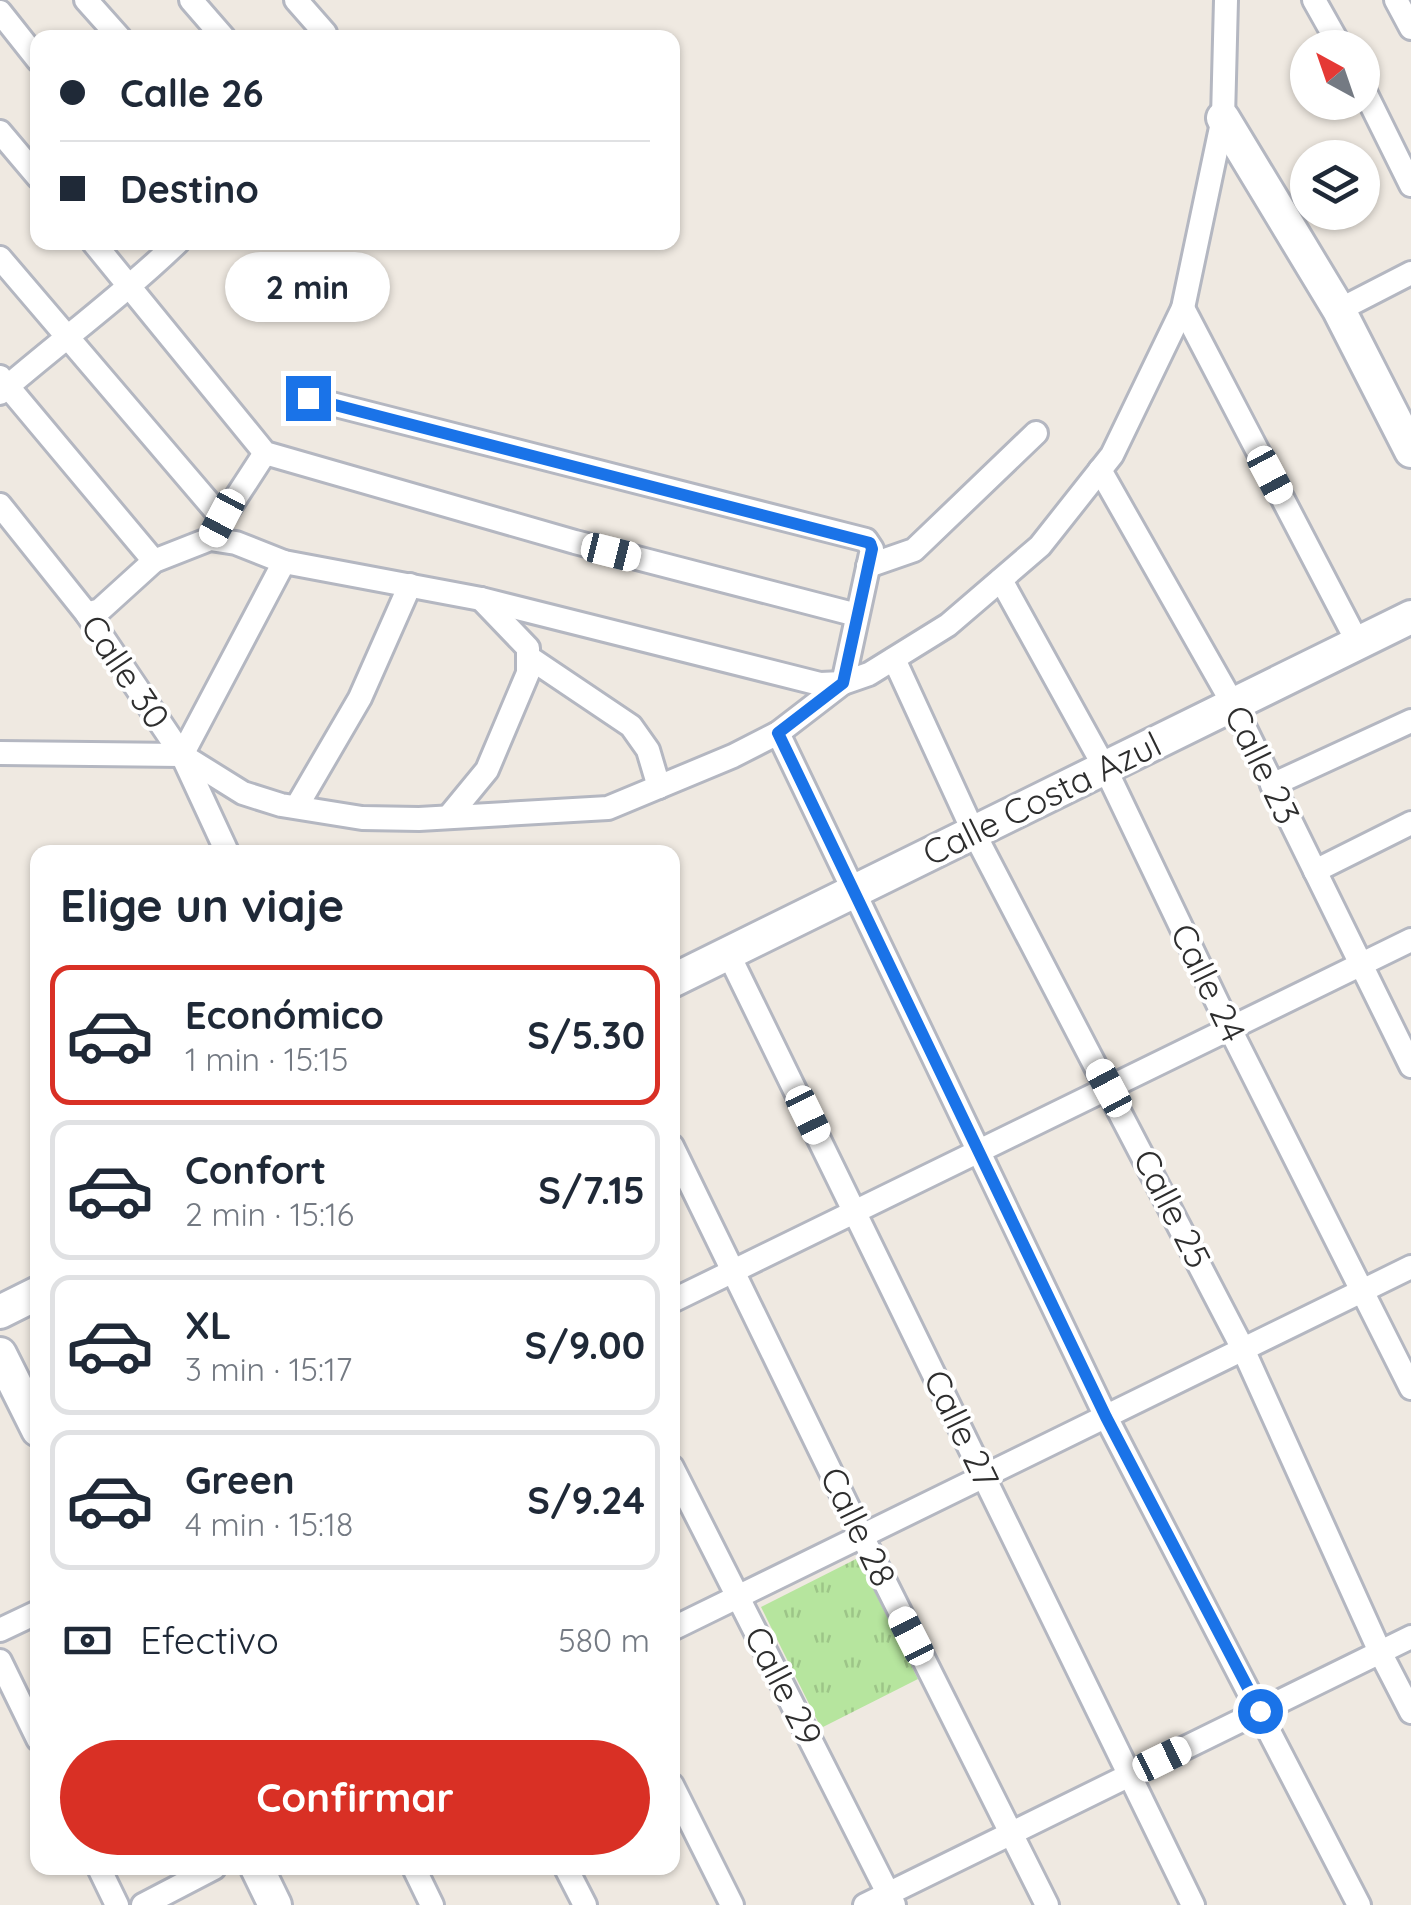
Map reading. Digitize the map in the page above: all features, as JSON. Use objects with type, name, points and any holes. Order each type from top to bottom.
[{"type":"street","points":[[7,0],[0,9],[30,49]]},
{"type":"street","points":[[86,0],[113,30]]},
{"type":"street","points":[[192,0],[217,30]]},
{"type":"street","points":[[296,0],[322,30]]},
{"type":"street","points":[[0,258],[67,335],[216,528],[236,543],[284,562],[481,599],[820,684],[843,683],[869,674],[948,625],[1040,546],[1112,455],[1183,308],[1223,118],[1226,0]]},
{"type":"street","points":[[1314,0],[1331,30]]},
{"type":"street","points":[[1396,0],[1411,28]]},
{"type":"street","points":[[1223,118],[1339,310],[1411,451]]},
{"type":"street","points":[[1379,120],[1411,186]]},
{"type":"street","points":[[0,132],[30,168]]},
{"type":"street","points":[[100,250],[265,453],[576,542],[857,615]]},
{"type":"street","points":[[154,561],[3,385],[131,288],[170,250]]},
{"type":"street","points":[[1339,310],[1411,274]]},
{"type":"street","points":[[1183,308],[1358,643]]},
{"type":"street","points":[[0,753],[182,756],[243,792],[280,805],[362,818],[419,819],[608,808],[778,733],[843,683],[872,549],[866,540],[308,398]]},
{"type":"street","points":[[868,566],[914,550],[1036,433]]},
{"type":"street","points":[[87,614],[100,610],[154,561],[216,528],[265,453]]},
{"type":"street","name":"Calle 23","points":[[1100,470],[1233,704],[1411,1066]]},
{"type":"street","name":"Calle 30","points":[[0,505],[87,614],[182,756],[224,845]]},
{"type":"street","points":[[182,756],[284,562]]},
{"type":"street","name":"Calle 24","points":[[1001,580],[1105,768],[1411,1388]]},
{"type":"street","points":[[297,806],[360,698],[410,586]]},
{"type":"street","points":[[481,599],[521,639],[530,658],[632,726],[648,750],[659,787]]},
{"type":"street","name":"Calle Costa Azul","points":[[680,977],[1411,617]]},
{"type":"street","points":[[450,815],[486,770],[524,686],[530,658]]},
{"type":"street","name":"Calle 25","points":[[894,658],[974,832],[1244,1349],[1380,1652],[1411,1712]]},
{"type":"street","points":[[1272,784],[1411,721]]},
{"type":"street","points":[[778,733],[1106,1417],[1359,1905]]},
{"type":"street","points":[[1315,872],[1411,823]]},
{"type":"street","points":[[680,1297],[1411,940]]},
{"type":"street","name":"Calle 27","points":[[728,953],[1193,1905]]},
{"type":"street","name":"Calle 28","points":[[680,1162],[1047,1905]]},
{"type":"street","points":[[680,1625],[1411,1267]]},
{"type":"street","points":[[0,1312],[30,1297]]},
{"type":"street","points":[[0,1354],[30,1414]]},
{"type":"street","name":"Calle 29","points":[[680,1483],[891,1899]]},
{"type":"street","points":[[0,1630],[30,1616]]},
{"type":"street","points":[[864,1905],[891,1899],[1010,1834],[1411,1637]]},
{"type":"street","points":[[0,1661],[30,1723]]},
{"type":"street","points":[[680,1801],[732,1905]]},
{"type":"street","points":[[102,1875],[117,1905]]},
{"type":"street","points":[[143,1905],[201,1875]]},
{"type":"street","points":[[261,1875],[276,1905]]},
{"type":"street","points":[[417,1875],[432,1905]]},
{"type":"street","points":[[569,1875],[584,1905]]},
{"type":"green space","points":[[858,1558],[918,1679],[821,1728],[761,1607]]},
{"type":"route","points":[[308,398],[870,543],[872,549],[843,683],[778,733],[1106,1417],[1260,1711]]}]
